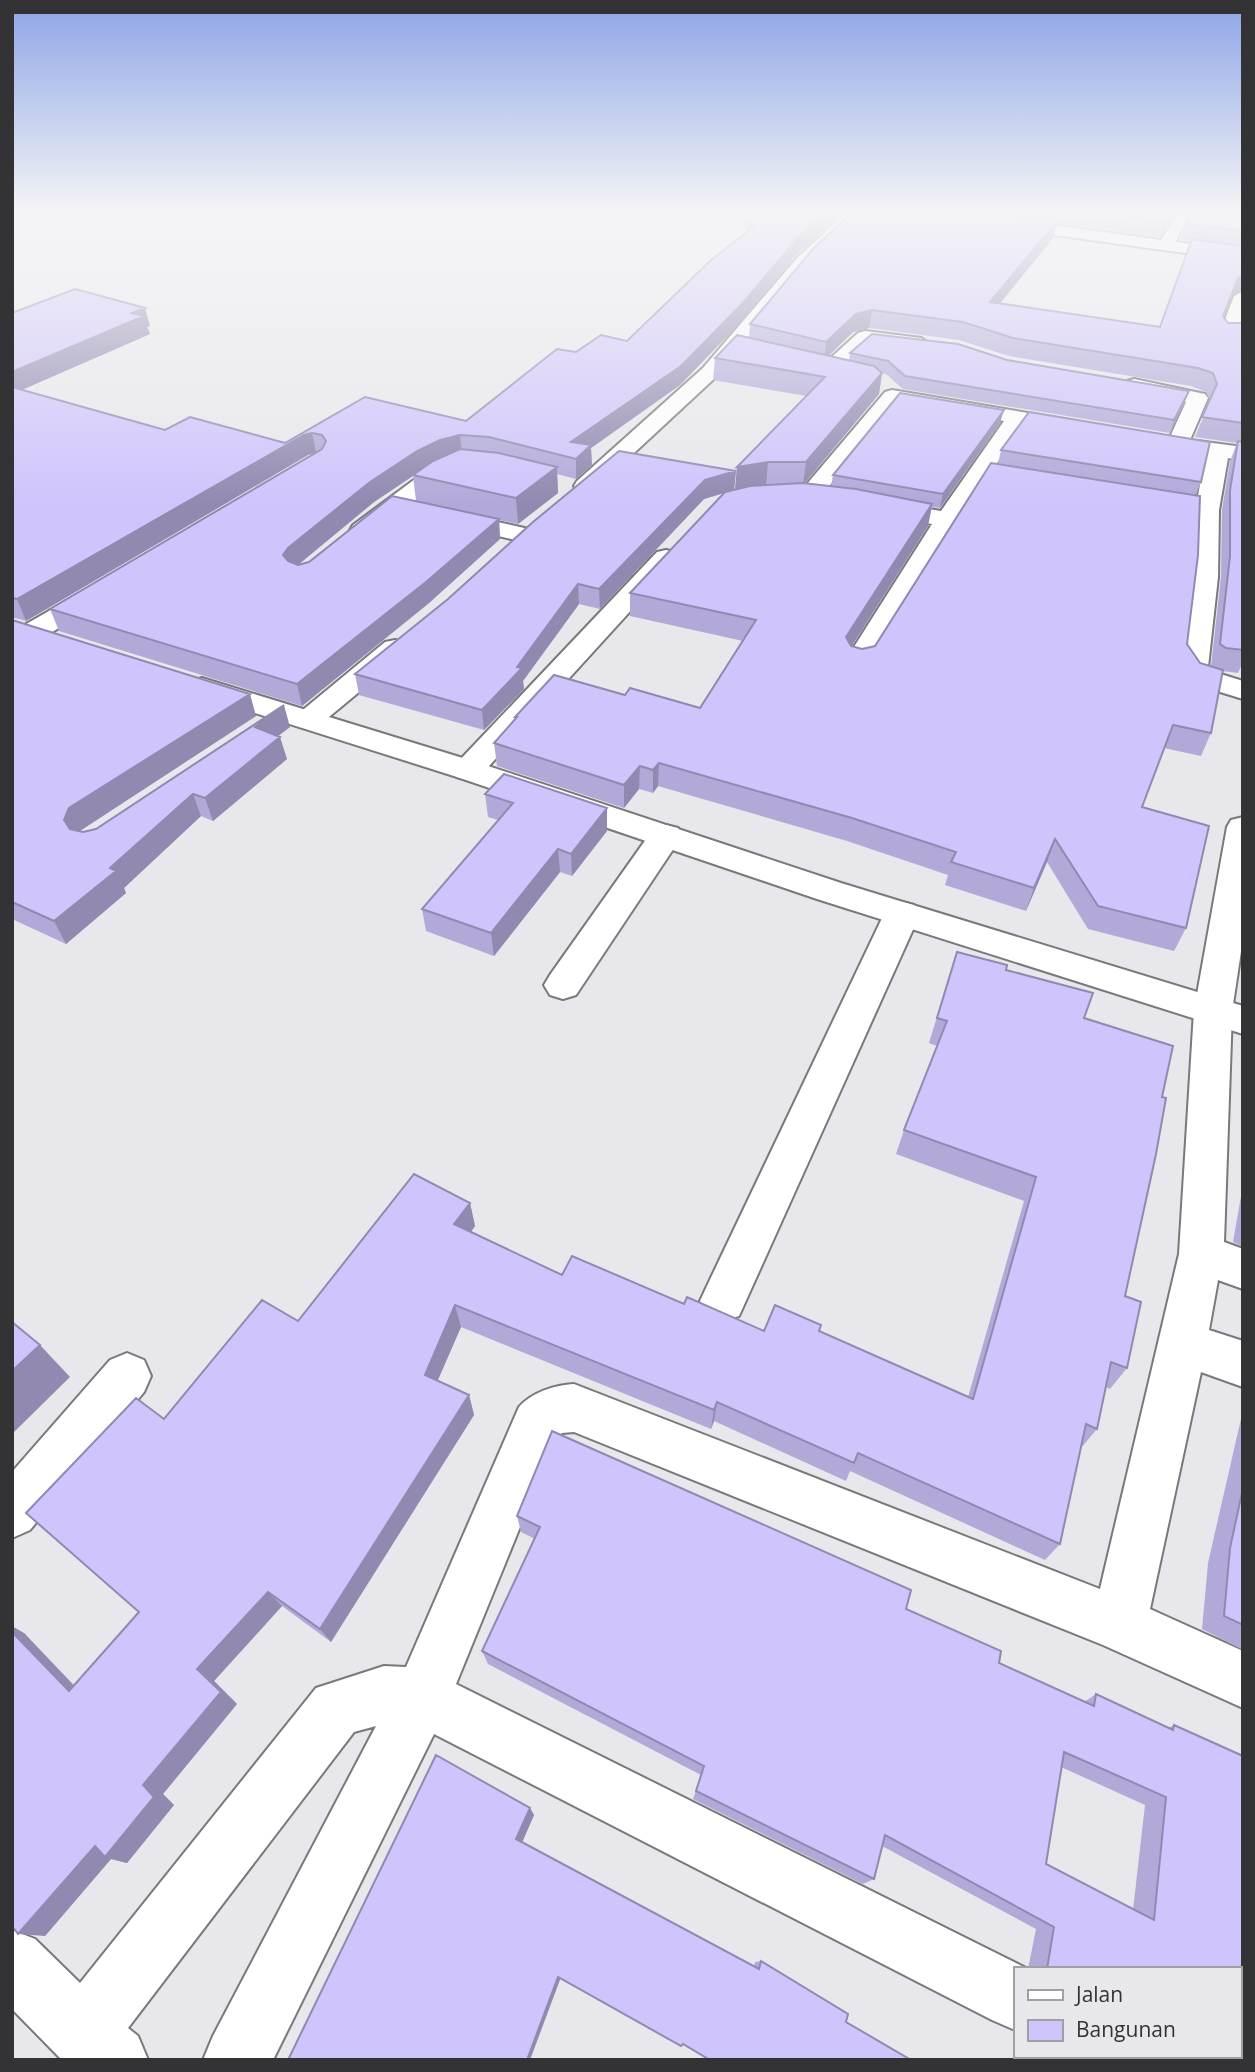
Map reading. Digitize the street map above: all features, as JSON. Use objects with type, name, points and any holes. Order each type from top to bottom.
[{"type":"street","points":[[574,491],[689,391],[732,348],[763,310]]},
{"type":"street","points":[[1228,335],[1238,310]]},
{"type":"street","points":[[830,369],[865,337],[946,347]]},
{"type":"street","points":[[732,348],[756,353]]},
{"type":"street","points":[[805,364],[854,375]]},
{"type":"street","points":[[1111,382],[1198,398],[1177,445]]},
{"type":"street","points":[[809,496],[886,388],[1018,417],[1098,431]]},
{"type":"street","points":[[859,661],[947,519],[1018,417]]},
{"type":"street","points":[[1137,438],[1231,453],[1207,510],[1205,577],[1194,667],[1201,677],[1243,690]]},
{"type":"street","points":[[343,545],[448,468],[461,465],[478,466]]},
{"type":"street","points":[[980,473],[1006,478]]},
{"type":"street","points":[[781,495],[835,500]]},
{"type":"street","points":[[862,505],[947,519]]},
{"type":"street","points":[[393,506],[524,535]]},
{"type":"street","points":[[1180,506],[1207,510]]},
{"type":"street","points":[[505,552],[543,520]]},
{"type":"street","points":[[468,770],[686,536]]},
{"type":"street","points":[[21,630],[121,580]]},
{"type":"street","points":[[21,630],[69,645]]},
{"type":"street","points":[[252,736],[296,716],[409,636]]},
{"type":"street","points":[[170,677],[468,770],[902,914],[1228,1016]]},
{"type":"street","points":[[1119,1624],[1201,1254],[1228,1016],[1243,827]]},
{"type":"street","points":[[563,985],[666,836]]},
{"type":"street","points":[[723,1301],[902,914]]},
{"type":"street","points":[[1201,1254],[1243,1269]]},
{"type":"street","points":[[1183,1343],[1243,1364]]},
{"type":"street","points":[[12,1512],[127,1376]]},
{"type":"street","points":[[237,2060],[422,1697],[537,1424],[542,1416],[557,1409],[574,1408],[1119,1624],[1243,1680]]},
{"type":"street","points":[[12,1962],[99,2047],[336,1707],[384,1695],[422,1697],[1014,1996]]},
{"type":"building","points":[[21,310],[141,310],[132,313],[144,316],[12,372],[12,313]]},
{"type":"building","points":[[659,310],[736,310],[681,366],[571,442],[591,445],[576,459],[489,437],[460,435],[440,440],[417,451],[370,482],[288,548],[283,555],[288,561],[298,565],[309,562],[392,496],[499,519],[426,582],[297,684],[50,609],[322,449],[326,441],[322,435],[304,435],[17,599],[12,598],[12,387],[165,430],[190,417],[285,443],[365,397],[466,421],[557,349],[576,352],[601,335],[627,341]]},
{"type":"building","points":[[762,310],[1042,310],[1160,327],[1166,310],[1225,310],[1223,316],[1228,323],[1243,321],[1243,423],[1202,417],[1217,384],[1213,373],[1198,368],[1013,338],[963,322],[872,310],[856,314],[826,342],[750,324]]},
{"type":"building","points":[[872,334],[958,344],[1007,360],[1189,391],[1174,420],[905,376],[888,361],[850,353]]},
{"type":"building","points":[[737,335],[874,366],[882,373],[806,462],[768,462],[737,467],[825,377],[715,358]]},
{"type":"building","points":[[900,393],[1004,410],[943,494],[833,475]]},
{"type":"building","points":[[1029,412],[1210,442],[1201,482],[1001,450]]},
{"type":"building","points":[[1238,441],[1243,442],[1243,650],[1226,648],[1220,644],[1230,556],[1230,490]]},
{"type":"building","points":[[460,449],[499,453],[557,467],[516,498],[413,475],[433,461]]},
{"type":"building","points":[[619,451],[736,471],[705,480],[599,589],[578,584],[517,667],[522,668],[482,710],[355,674],[448,599],[533,522]]},
{"type":"building","points":[[991,463],[1200,496],[1198,555],[1187,644],[1200,663],[1223,670],[1211,733],[1173,725],[1142,807],[1209,826],[1186,928],[1098,906],[1055,839],[1034,888],[951,862],[956,852],[852,818],[659,763],[653,770],[640,766],[624,785],[494,743],[554,675],[625,695],[630,688],[700,708],[756,620],[630,593],[725,492],[750,486],[803,483],[856,489],[932,504],[846,637],[851,646],[862,649],[875,646]]},
{"type":"building","points":[[12,620],[250,694],[69,808],[64,820],[70,829],[83,832],[96,829],[284,705],[255,727],[280,737],[205,798],[193,794],[110,868],[116,871],[54,921],[12,902]]},
{"type":"building","points":[[504,774],[607,808],[571,854],[558,849],[491,933],[422,909],[513,803],[485,794]]},
{"type":"building","points":[[957,952],[1007,965],[1006,970],[1093,993],[1084,1018],[1173,1046],[1162,1097],[1166,1098],[1156,1154],[1125,1296],[1141,1302],[1127,1368],[1111,1362],[1097,1429],[1086,1424],[1060,1544],[858,1453],[854,1463],[717,1402],[714,1410],[455,1305],[425,1375],[469,1395],[320,1629],[268,1592],[197,1669],[221,1692],[143,1785],[154,1797],[105,1857],[95,1846],[18,1934],[12,1926],[12,1632],[69,1691],[139,1612],[26,1513],[136,1398],[164,1419],[262,1300],[298,1321],[414,1174],[470,1203],[454,1224],[562,1275],[572,1256],[684,1304],[687,1297],[764,1331],[775,1305],[821,1325],[819,1331],[973,1399],[1036,1177],[904,1130],[947,1021],[937,1018]]},
{"type":"building","points":[[12,1322],[40,1345],[12,1371]]},
{"type":"building","points":[[552,1431],[911,1590],[906,1609],[1001,1651],[999,1663],[1094,1706],[1096,1694],[1173,1730],[1174,1725],[1243,1756],[1243,2025],[1241,1967],[1047,1967],[1054,1927],[885,1835],[874,1879],[696,1791],[704,1766],[482,1651],[540,1527],[517,1516]],"holes":[[[1064,1752],[1166,1797],[1154,1920],[1046,1864]]]},
{"type":"building","points":[[1243,1488],[1243,1625],[1224,1616],[1230,1548]]},
{"type":"building","points":[[436,1755],[530,1808],[516,1839],[759,1969],[761,1961],[848,2014],[846,2022],[911,2060],[710,2060],[558,1977],[527,2060],[288,2060]]}]
